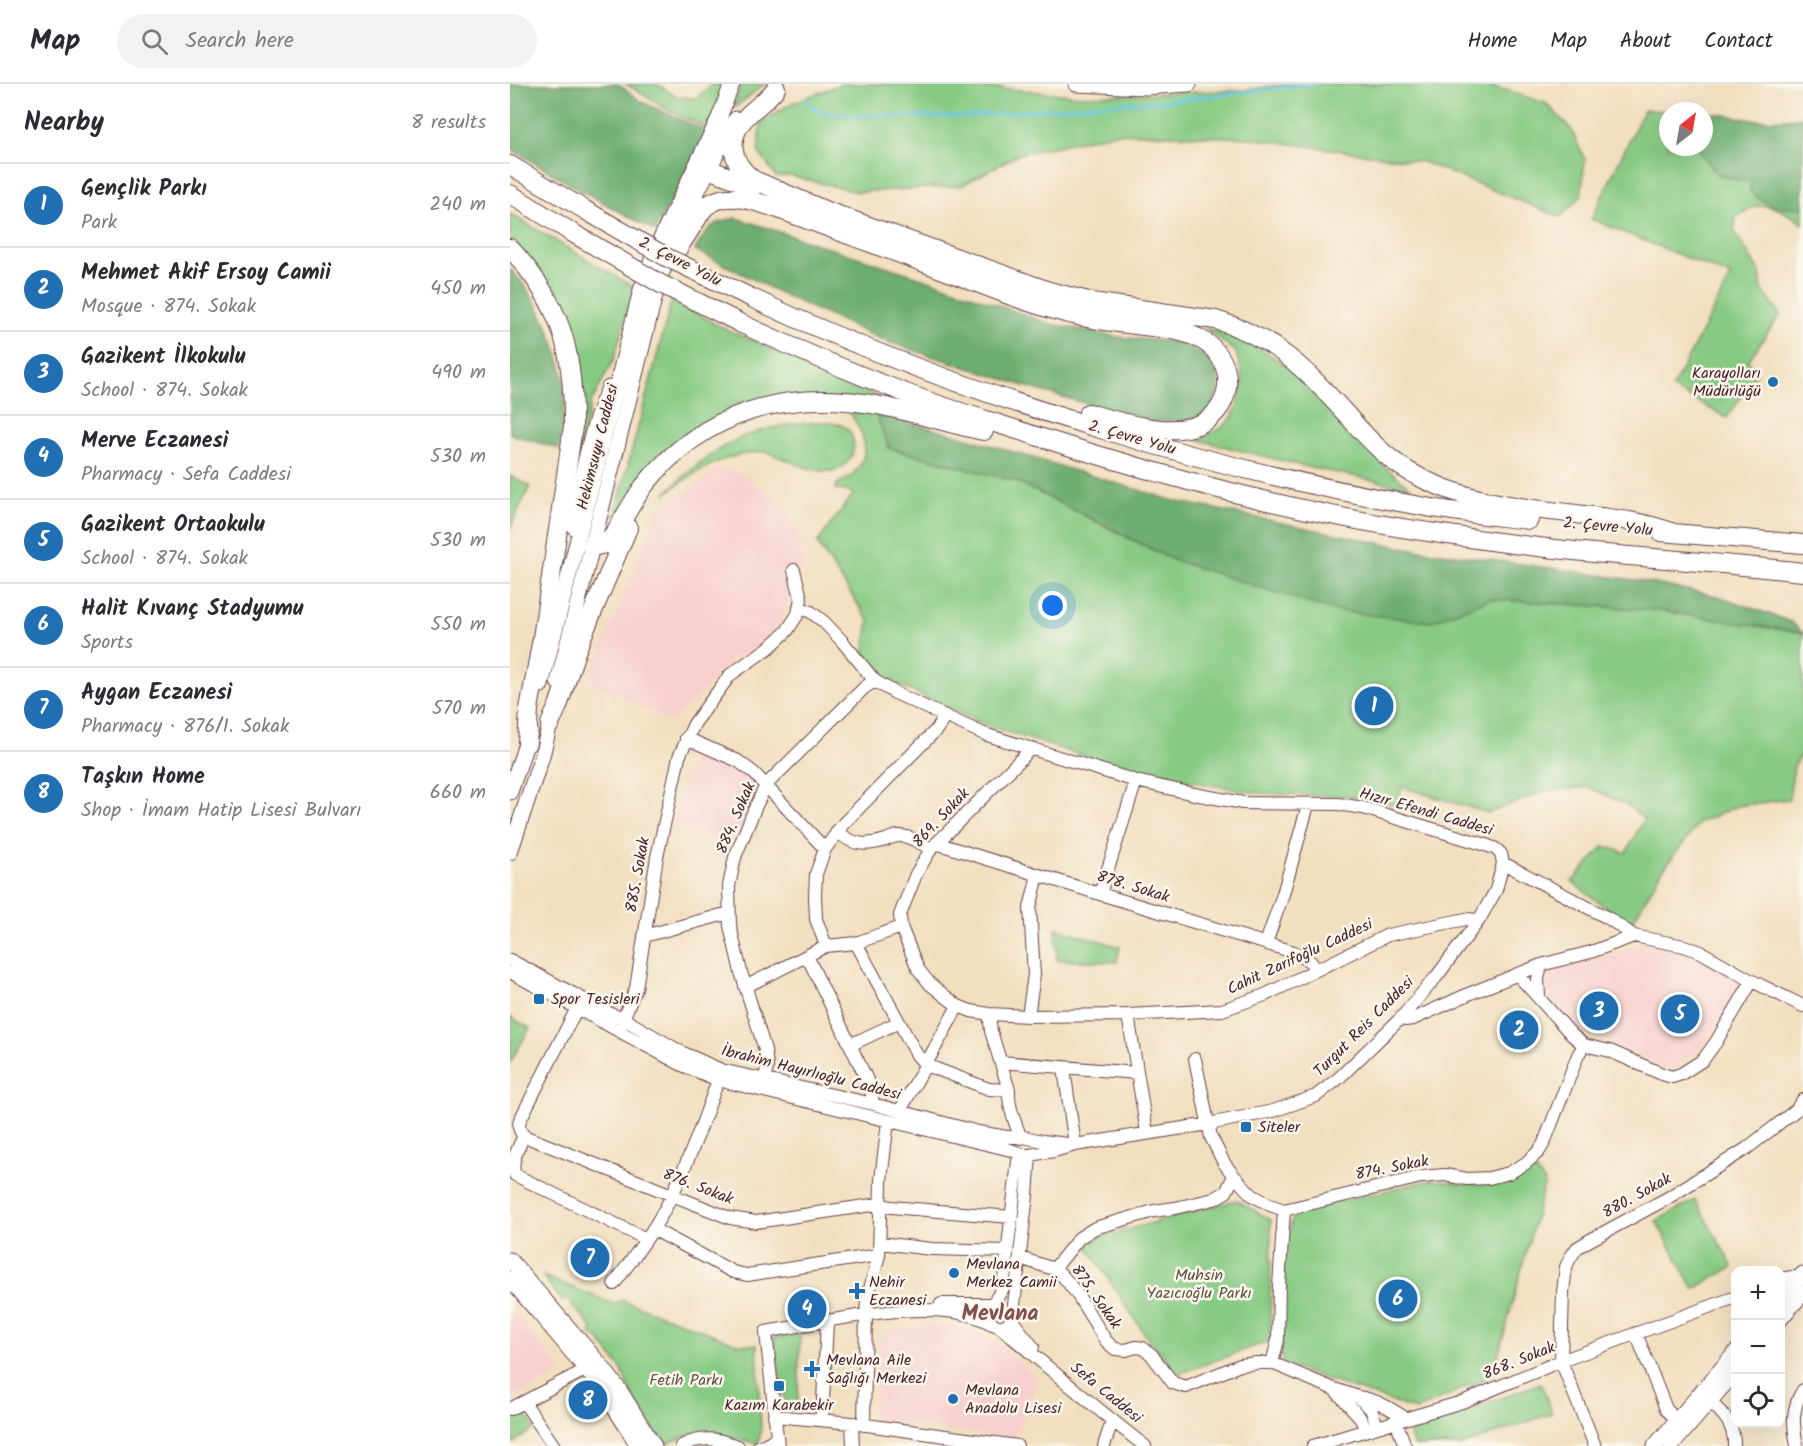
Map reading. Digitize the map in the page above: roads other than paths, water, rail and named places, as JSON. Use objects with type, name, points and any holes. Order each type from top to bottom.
[{"type":"highway","points":[[780,86],[748,115],[735,137],[733,151],[738,166],[754,180],[790,197],[1049,291],[1092,302],[1216,320],[1258,336],[1276,347],[1304,370],[1360,430],[1392,460],[1410,472],[1461,494],[1523,508],[1622,519],[1654,525],[1674,533]]},
{"type":"highway","name":"2. Çevre Yolu","points":[[510,165],[668,258],[754,299],[870,350],[1003,398],[1097,428],[1213,461],[1422,507],[1803,544]]},
{"type":"highway","points":[[701,169],[790,197]]},
{"type":"highway","name":"2. Çevre Yolu","points":[[510,195],[661,284],[740,323],[904,393],[1066,445],[1217,489],[1432,533],[1592,553],[1803,572]]},
{"type":"highway","points":[[664,263],[679,247],[709,203],[728,197],[747,200],[781,210],[995,290],[1068,314],[1187,333],[1217,351],[1225,364],[1227,373],[1226,392],[1218,409],[1201,424],[1178,429],[1132,424],[1047,401],[1003,398]]},
{"type":"highway","points":[[510,248],[535,279],[561,326],[571,370],[573,396],[573,427],[542,638],[529,709],[527,743]]},
{"type":"highway","points":[[585,543],[606,544],[643,488],[673,454],[698,434],[736,415],[775,404],[796,400],[872,404],[976,429],[1066,445]]},
{"type":"highway","points":[[550,724],[600,593],[630,522],[655,474]]},
{"type":"main road","name":"Hekimsuyu Caddesi","points":[[510,792],[527,743],[585,543],[600,517],[664,263],[732,84]]},
{"type":"main road","points":[[1076,84],[1146,87],[1189,84]]},
{"type":"main road","name":"Hekimsuyu Caddesi","points":[[510,852],[550,724],[585,543],[583,519],[647,273],[666,228],[701,169],[731,125],[738,116],[780,86]]},
{"type":"main road","points":[[585,543],[574,531],[576,504],[600,408],[623,361]]},
{"type":"main road","points":[[576,504],[579,516],[583,519],[590,521],[600,517]]},
{"type":"main road","points":[[510,1260],[603,1368],[654,1446]]},
{"type":"main road","points":[[1785,1296],[1802,1282]]},
{"type":"main road","points":[[1785,1311],[1802,1282]]},
{"type":"main road","points":[[513,1284],[587,1369],[614,1405],[638,1446]]},
{"type":"main road","points":[[1655,1446],[1731,1358]]},
{"type":"main road","points":[[1671,1446],[1733,1374]]},
{"type":"street","points":[[794,570],[801,598],[800,607],[824,622],[874,681]]},
{"type":"street","name":"885. Sokak","points":[[621,1024],[636,988],[657,857],[679,757],[686,738],[730,675],[757,657],[787,631],[800,607]]},
{"type":"street","name":"Hızır Efendi Caddesi","points":[[874,681],[894,693],[984,734],[1136,781],[1243,803],[1338,804],[1364,808],[1486,845],[1501,854],[1503,863],[1608,918],[1634,936],[1684,946],[1701,952],[1803,1006]]},
{"type":"street","name":"884. Sokak","points":[[765,1080],[767,1066],[765,1050],[745,987],[730,926],[729,886],[735,857],[766,785],[874,681]]},
{"type":"street","points":[[826,946],[816,919],[814,896],[816,874],[825,849],[837,831],[936,730],[945,717]]},
{"type":"street","points":[[686,738],[738,761],[766,785],[825,849]]},
{"type":"street","name":"869. Sokak","points":[[901,927],[900,915],[906,897],[916,874],[934,846],[1029,749]]},
{"type":"street","points":[[1100,894],[1136,781]]},
{"type":"street","points":[[1266,943],[1283,894],[1308,805]]},
{"type":"street","name":"878. Sokak","points":[[837,831],[845,838],[861,844],[872,844],[899,836],[909,838],[1038,875],[1266,943],[1303,957],[1311,962],[1314,970]]},
{"type":"street","name":"Turgut Reis Caddesi","points":[[1025,1154],[1054,1151],[1075,1144],[1209,1124],[1273,1111],[1316,1096],[1339,1078],[1401,1018],[1437,976],[1479,920],[1496,890],[1503,863]]},
{"type":"street","points":[[1028,1016],[1034,975],[1030,908],[1038,875]]},
{"type":"street","points":[[644,936],[729,914]]},
{"type":"street","name":"Cahit Zarifoğlu Caddesi","points":[[989,1014],[1128,1015],[1222,1010],[1265,995],[1388,935],[1466,919],[1479,920]]},
{"type":"street","points":[[745,987],[826,946],[856,943],[901,927],[918,969],[930,984],[958,1006],[989,1014],[991,1031],[1009,1090],[1017,1104],[1026,1139],[1035,1144],[1025,1154],[1011,1217],[1003,1288],[987,1312],[988,1318],[997,1326],[1009,1323],[1012,1316],[1027,1195],[1025,1154]]},
{"type":"street","points":[[1401,1018],[1413,1019],[1517,974],[1591,952],[1634,936]]},
{"type":"street","points":[[856,943],[917,1055],[926,1065],[989,1089],[1009,1090]]},
{"type":"street","points":[[807,956],[871,1088],[873,1104]]},
{"type":"street","name":"İbrahim Hayırlıoğlu Caddesi","points":[[510,960],[562,994],[577,1008],[621,1024]]},
{"type":"street","points":[[1539,996],[1538,979],[1541,965]]},
{"type":"street","name":"İbrahim Hayırlıoğlu Caddesi","points":[[510,972],[562,994],[621,1024],[682,1065],[888,1121],[1025,1154]]},
{"type":"street","points":[[1517,974],[1572,1035],[1584,1045],[1610,1052],[1672,1077],[1703,1060],[1752,981]]},
{"type":"street","points":[[900,1111],[958,1006]]},
{"type":"street","points":[[577,1008],[518,1126],[524,1136],[513,1158],[511,1170],[525,1182],[733,1272],[747,1275],[879,1249],[1008,1251]]},
{"type":"street","points":[[1128,1015],[1147,1133]]},
{"type":"street","points":[[850,1045],[899,1022]]},
{"type":"street","name":"874. Sokak","points":[[1284,1210],[1421,1177],[1445,1175],[1467,1179],[1489,1178],[1509,1173],[1526,1163],[1544,1143],[1584,1045]]},
{"type":"street","points":[[1194,1059],[1211,1137],[1224,1163],[1252,1195],[1284,1210],[1278,1340],[1272,1363]]},
{"type":"street","points":[[1001,1062],[1137,1073]]},
{"type":"street","points":[[1064,1068],[1075,1144]]},
{"type":"street","points":[[614,1284],[672,1196],[719,1075]]},
{"type":"street","name":"İbrahim Hayırlıoğlu Caddesi","points":[[719,1075],[765,1080],[873,1104],[978,1132],[1026,1139]]},
{"type":"street","name":"880. Sokak","points":[[1561,1361],[1566,1267],[1577,1248],[1666,1199],[1746,1149],[1796,1110],[1803,1100]]},
{"type":"street","points":[[853,1446],[858,1424],[867,1300],[879,1249],[879,1204],[888,1121]]},
{"type":"street","name":"876. Sokak","points":[[524,1136],[730,1218],[756,1222],[879,1204],[891,1207],[1011,1217]]},
{"type":"street","points":[[1025,1154],[1016,1148],[1026,1139]]},
{"type":"street","name":"Turgut Reis Caddesi","points":[[1026,1139],[1075,1144]]},
{"type":"street","points":[[1054,1269],[1079,1238],[1095,1228],[1154,1211],[1214,1199],[1226,1192],[1234,1176]]},
{"type":"street","name":"875. Sokak","points":[[1020,1258],[1054,1269],[1062,1275],[1077,1294],[1106,1341],[1114,1349],[1143,1348],[1151,1354],[1173,1383],[1185,1387],[1240,1365],[1272,1363],[1334,1389],[1373,1399],[1389,1407],[1400,1420]]},
{"type":"street","points":[[1785,1278],[1792,1277],[1802,1282]]},
{"type":"street","name":"868. Sokak","points":[[1321,1445],[1371,1427],[1462,1402],[1561,1361],[1731,1299]]},
{"type":"street","name":"Sefa Caddesi","points":[[920,1310],[940,1304],[1005,1302],[1011,1305],[1012,1316],[1046,1365]]},
{"type":"street","name":"Sefa Caddesi","points":[[774,1416],[766,1332],[866,1315],[920,1310],[972,1315],[997,1326],[1145,1446]]},
{"type":"street","points":[[822,1420],[827,1322]]},
{"type":"street","points":[[1636,1333],[1666,1409],[1676,1420]]},
{"type":"street","points":[[1561,1361],[1595,1446]]},
{"type":"street","points":[[510,1409],[587,1369]]},
{"type":"street","points":[[1334,1389],[1371,1427]]},
{"type":"street","points":[[1797,1446],[1794,1431],[1794,1406],[1803,1390]]},
{"type":"street","points":[[1358,1397],[1371,1409],[1371,1427]]},
{"type":"street","points":[[1709,1401],[1720,1410],[1732,1428],[1734,1446]]},
{"type":"street","points":[[524,1402],[554,1446]]},
{"type":"street","points":[[759,1446],[777,1442],[774,1416],[858,1424],[953,1442],[1017,1446]]},
{"type":"street","points":[[1400,1420],[1405,1446]]},
{"type":"street","points":[[1104,1446],[1112,1421]]},
{"type":"street","points":[[696,1446],[707,1438]]},
{"type":"street","points":[[681,1446],[696,1439],[707,1438],[738,1446]]},
{"type":"waterway","points":[[805,98],[815,109],[822,112],[845,115],[964,117],[1105,104],[1157,102],[1314,84]]},
{"type":"place","name":"Karayolları Müdürlüğü","points":[[1773,382]]},
{"type":"place","name":"Gençlik Parkı","points":[[1374,706]]},
{"type":"place","name":"Spor Tesisleri","points":[[539,999]]},
{"type":"place","name":"Gazikent İlkokulu","points":[[1599,1011]]},
{"type":"place","name":"Gazikent Ortaokulu","points":[[1680,1014]]},
{"type":"place","name":"Mehmet Akif Ersoy Camii","points":[[1519,1030]]},
{"type":"place","name":"Siteler","points":[[1246,1127]]},
{"type":"place","name":"Aygan Eczanesi","points":[[590,1258]]},
{"type":"place","name":"Mevlana Merkez Camii","points":[[954,1273]]},
{"type":"place","name":"Nehir Eczanesi","points":[[857,1291]]},
{"type":"place","name":"Halit Kıvanç Stadyumu","points":[[1398,1299]]},
{"type":"place","name":"Merve Eczanesi","points":[[807,1309]]},
{"type":"place","name":"Mevlana Aile Sağlığı Merkezi","points":[[812,1369]]},
{"type":"place","name":"Kazım Karabekir","points":[[779,1386]]},
{"type":"place","name":"Mevlana Anadolu Lisesi","points":[[953,1399]]},
{"type":"place","name":"Taşkın Home","points":[[588,1400]]},
{"type":"district","name":"Mevlana","points":[[1000,1314]]},
{"type":"park label","name":"Muhsin Yazıcıoğlu Parkı","points":[[1199,1284]]},
{"type":"park label","name":"Fetih Parkı","points":[[686,1380]]}]
